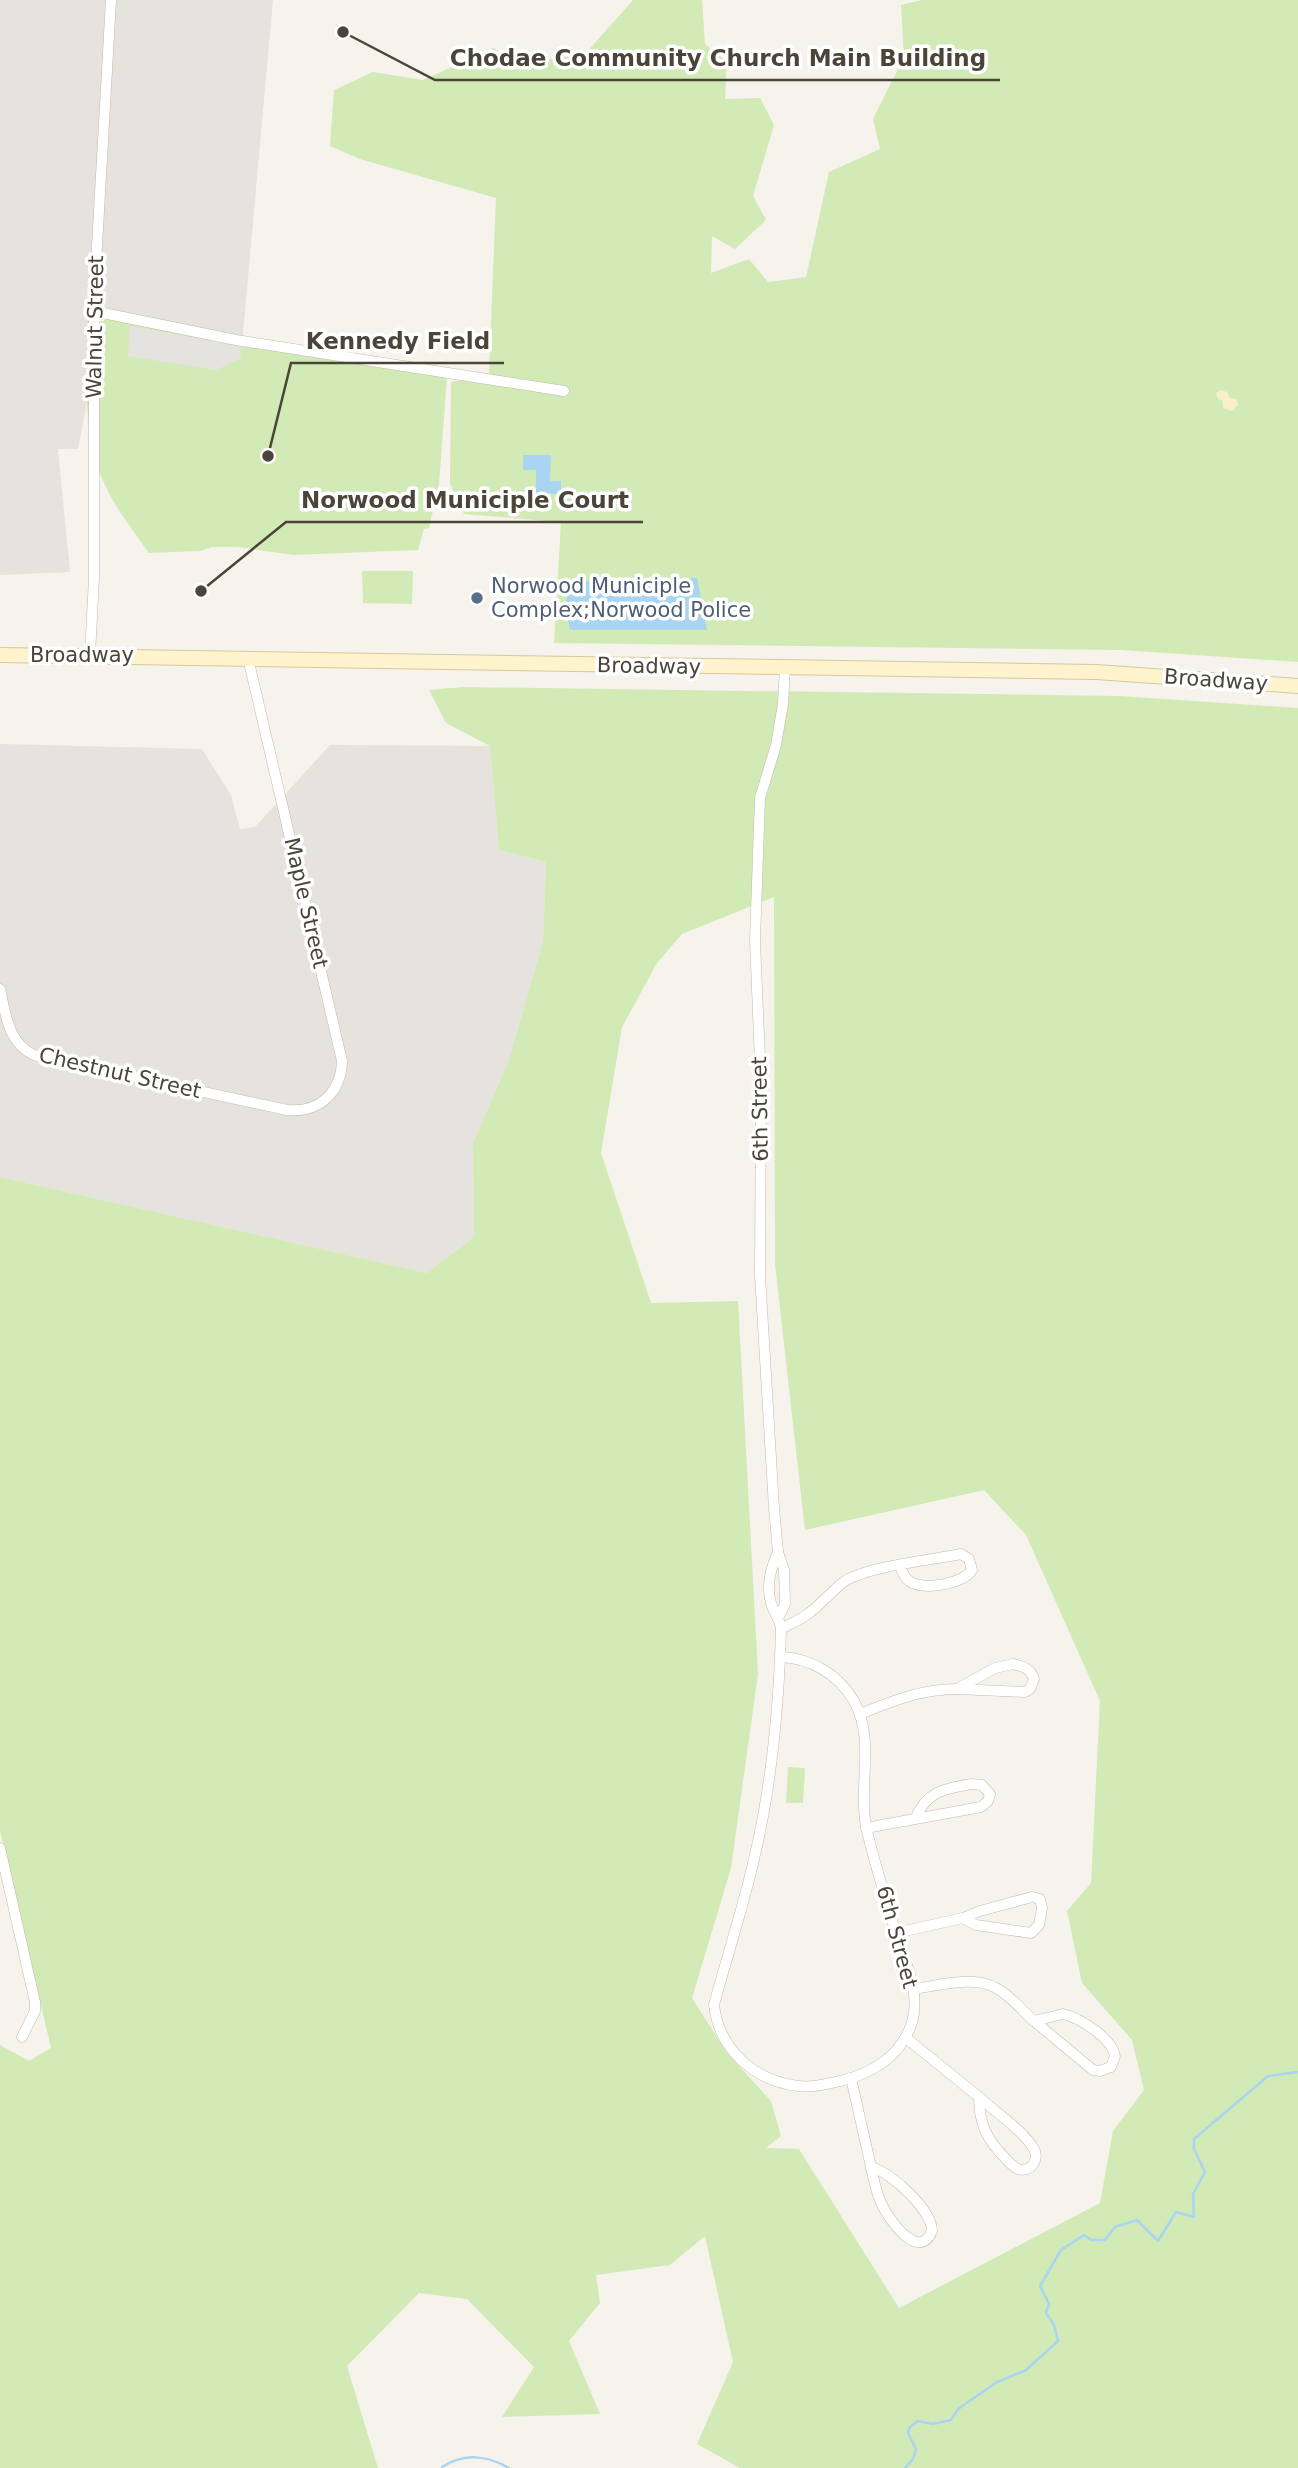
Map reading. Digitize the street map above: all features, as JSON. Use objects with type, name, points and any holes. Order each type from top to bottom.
[{"type":"street","name":"Walnut Street","points":[[90,655],[94,578],[93,311],[111,0]]},
{"type":"street","points":[[93,311],[236,340],[565,391]]},
{"type":"street","name":"Broadway","points":[[0,655],[1096,672],[1298,686]]},
{"type":"street","name":"Maple Street","points":[[248,658],[342,1061],[339,1081],[327,1099],[308,1109],[282,1109]]},
{"type":"street","name":"6th Street","points":[[780,1657],[793,1657],[821,1667],[844,1686],[860,1714],[866,1743],[866,1828],[913,1989],[914,2015],[906,2038],[882,2064],[851,2078],[813,2086],[798,2086],[758,2074],[737,2057],[728,2045],[715,2012],[716,1996],[745,1899],[768,1790],[777,1724],[781,1629],[779,1616],[785,1604],[784,1570],[778,1552],[760,1275],[761,1084],[755,941],[760,798],[776,745],[783,704],[785,668]]},
{"type":"street","name":"Chestnut Street","points":[[0,989],[13,1038],[18,1045],[34,1055],[282,1109]]},
{"type":"street","points":[[781,1629],[810,1613],[853,1577],[900,1566],[961,1555],[969,1559],[972,1570],[957,1580],[921,1585],[907,1579],[900,1566]]},
{"type":"street","points":[[860,1714],[928,1690],[1025,1692],[1033,1685],[1034,1679],[1032,1674],[1021,1666],[1004,1665],[957,1689]]},
{"type":"street","points":[[866,1828],[976,1809],[988,1801],[990,1794],[978,1784],[943,1790],[926,1800],[915,1819]]},
{"type":"street","points":[[0,1848],[36,2002],[22,2037]]},
{"type":"street","points":[[896,1933],[963,1918],[1025,1898],[1037,1898],[1041,1903],[1039,1925],[1031,1933],[976,1925],[963,1918]]},
{"type":"street","points":[[913,1989],[964,1983],[987,1984],[1003,1993],[1034,2021],[1093,2070],[1106,2070],[1114,2062],[1111,2044],[1082,2021],[1063,2014],[1034,2021]]},
{"type":"street","points":[[906,2038],[979,2097],[1014,2128],[1034,2150],[1035,2161],[1027,2169],[1016,2168],[992,2145],[981,2124],[979,2097]]},
{"type":"street","points":[[851,2078],[871,2168],[885,2210],[908,2239],[920,2243],[926,2240],[932,2231],[930,2218],[896,2180],[887,2173],[871,2168]]},
{"type":"shaded area","points":[[0,0],[273,0],[242,344],[86,360],[87,402],[78,449],[58,449],[70,572],[0,575]]},
{"type":"shaded area","points":[[130,326],[242,346],[240,359],[216,370],[128,356]]},
{"type":"shaded area","points":[[0,744],[202,749],[231,795],[240,829],[255,827],[330,745],[490,746],[499,850],[546,862],[543,942],[508,1062],[473,1143],[474,1237],[427,1273],[0,1177]]},
{"type":"green space","points":[[633,0],[702,0],[705,44],[727,62],[725,99],[760,98],[774,125],[753,196],[766,220],[735,249],[712,236],[711,273],[749,259],[768,282],[806,277],[829,172],[880,149],[873,119],[904,57],[901,5],[922,0],[1298,0],[1298,662],[1121,650],[554,643],[561,522],[464,514],[450,484],[451,382],[489,374],[496,198],[360,159],[330,146],[334,90],[373,72],[423,80],[494,48],[513,64],[585,54]]},
{"type":"green space","points":[[88,316],[242,344],[447,376],[439,484],[429,528],[424,529],[418,550],[293,555],[239,547],[212,547],[200,551],[149,553],[111,496],[95,457],[87,397]]},
{"type":"green space","points":[[362,571],[413,571],[412,604],[363,603]]},
{"type":"green space","points":[[463,687],[1119,696],[1298,708],[1298,2468],[740,2468],[697,2444],[733,2362],[705,2236],[670,2265],[596,2275],[600,2303],[569,2341],[600,2414],[502,2417],[534,2367],[467,2299],[419,2293],[347,2366],[378,2468],[0,2468],[0,2045],[29,2061],[51,2048],[0,1831],[0,1177],[427,1273],[474,1237],[473,1143],[508,1062],[543,942],[546,862],[499,850],[490,746],[446,723],[429,690]],"holes":[[[774,897],[775,1264],[805,1530],[984,1490],[1026,1535],[1100,1701],[1091,1883],[1067,1911],[1082,1983],[1132,2040],[1144,2090],[1113,2131],[1100,2203],[899,2308],[799,2149],[766,2148],[781,2136],[771,2101],[727,2053],[692,1998],[731,1868],[758,1674],[738,1301],[651,1303],[601,1153],[622,1027],[657,963],[682,934]]]},
{"type":"green space","points":[[788,1767],[805,1768],[803,1803],[786,1803]]},
{"type":"sand","points":[[1221,390],[1227,392],[1230,398],[1237,399],[1238,405],[1232,411],[1223,408],[1223,401],[1218,399],[1216,393]]},
{"type":"water","points":[[523,455],[551,455],[550,481],[561,481],[561,494],[536,493],[536,470],[523,470]]},
{"type":"water","points":[[697,578],[707,630],[570,630],[565,603],[574,581]]},
{"type":"waterway","points":[[905,2468],[913,2459],[916,2449],[908,2433],[910,2427],[918,2421],[933,2424],[951,2420],[958,2409],[997,2382],[1026,2370],[1058,2341],[1054,2325],[1046,2313],[1049,2304],[1040,2286],[1061,2250],[1084,2235],[1091,2240],[1105,2240],[1115,2227],[1137,2220],[1158,2241],[1176,2212],[1194,2217],[1193,2194],[1205,2172],[1194,2149],[1194,2139],[1268,2076],[1298,2072]]},
{"type":"waterway","points":[[442,2467],[459,2459],[476,2457],[492,2460],[509,2468]]},
{"type":"place","name":"Chodae Community Church Main Building","points":[[343,32]]},
{"type":"place","name":"Kennedy Field","points":[[268,456]]},
{"type":"place","name":"Norwood Municiple Court","points":[[201,591]]},
{"type":"place","name":"Norwood Municiple Complex;Norwood Police","points":[[477,598]]}]
